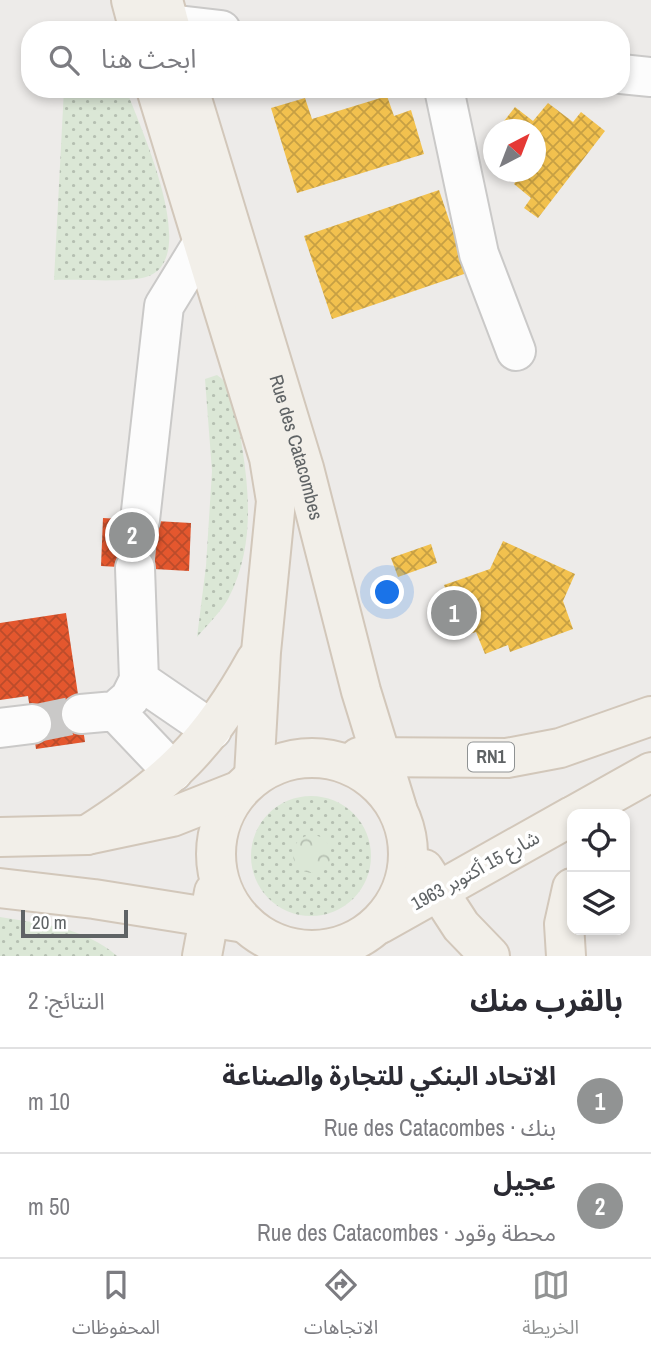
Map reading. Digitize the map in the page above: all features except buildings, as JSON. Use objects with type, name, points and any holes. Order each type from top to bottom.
[{"type":"main road","name":"Rue des Catacombes","points":[[159,98],[269,458],[276,501],[246,783]]},
{"type":"main road","name":"Rue des Catacombes","points":[[192,98],[304,468],[361,691],[402,823]]},
{"type":"main road","points":[[87,835],[141,801],[173,772],[229,708],[261,652]]},
{"type":"main road","name":"RN1","points":[[0,837],[87,835],[172,817],[246,783],[275,764],[299,758],[507,758],[560,748],[651,716]]},
{"type":"main road","name":"RN1","points":[[324,758],[367,774],[402,823]]},
{"type":"main road","points":[[618,809],[651,774]]},
{"type":"main road","name":"شارع 15 أكتوبر 1963","points":[[585,809],[651,774]]},
{"type":"main road","points":[[202,956],[228,920],[216,869],[216,841],[224,814],[246,783]]},
{"type":"main road","name":"شارع 15 أكتوبر 1963","points":[[345,947],[436,892],[567,819]]},
{"type":"main road","points":[[402,823],[436,892],[461,926],[490,956]]},
{"type":"main road","points":[[0,888],[94,899],[228,920],[284,946],[306,950],[345,947],[398,899],[408,870],[402,823]]},
{"type":"main road","points":[[566,956],[567,913]]},
{"type":"street","points":[[152,18],[169,21]]},
{"type":"street","points":[[630,75],[651,77]]},
{"type":"street","points":[[446,98],[480,254],[516,351]]},
{"type":"street","points":[[141,520],[164,306],[202,244]]},
{"type":"street","points":[[135,568],[139,680],[130,698],[98,713],[173,772]]},
{"type":"street","points":[[139,680],[212,730]]},
{"type":"green space","points":[[64,98],[129,98],[153,160],[168,220],[169,246],[162,266],[146,277],[137,279],[54,280]]},
{"type":"green space","points":[[217,375],[231,386],[245,467],[248,521],[239,574],[228,599],[197,637],[206,566],[212,471],[205,379]]},
{"type":"green space","points":[[311,796],[334,801],[353,814],[366,833],[371,856],[366,879],[353,898],[334,911],[311,916],[288,911],[269,898],[256,879],[251,856],[256,833],[269,814],[288,801]]},
{"type":"green space","points":[[312,835],[326,840],[331,854],[326,868],[312,873],[298,868],[293,854],[298,840]]},
{"type":"green space","points":[[0,917],[77,933],[104,946],[117,956],[0,956]]},
{"type":"tunnel","points":[[135,568],[140,520]]},
{"type":"tunnel","points":[[32,724],[81,714]]},
{"type":"place","name":"عجيل","points":[[132,535]]},
{"type":"place","name":"الاتحاد البنكي للتجارة والصناعة","points":[[454,613]]}]
